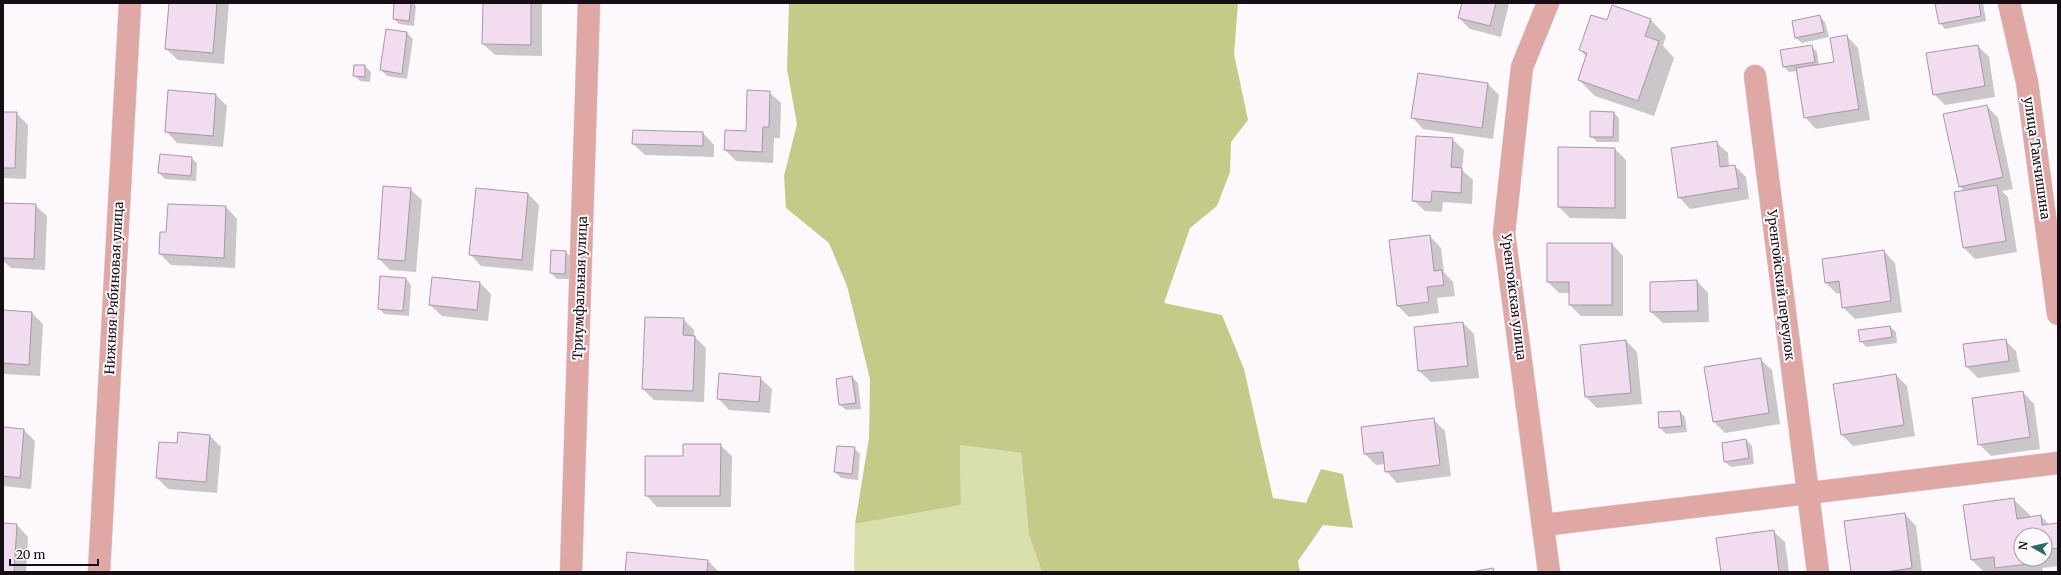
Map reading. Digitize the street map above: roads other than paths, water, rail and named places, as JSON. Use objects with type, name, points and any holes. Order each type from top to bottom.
[{"type":"street","name":"Нижняя Рябиновая улица","points":[[99,572],[130,3]]},
{"type":"street","name":"Триумфальная улица","points":[[571,572],[589,3]]},
{"type":"street","name":"Уренгойская улица","points":[[1548,3],[1522,67],[1504,233],[1544,525],[1549,572]]},
{"type":"street","name":"улица Тамчишина","points":[[2009,3],[2027,82],[2058,314]]},
{"type":"street","name":"Уренгойский переулок","points":[[1755,76],[1818,572]]},
{"type":"street","points":[[1544,525],[2058,463]]}]
